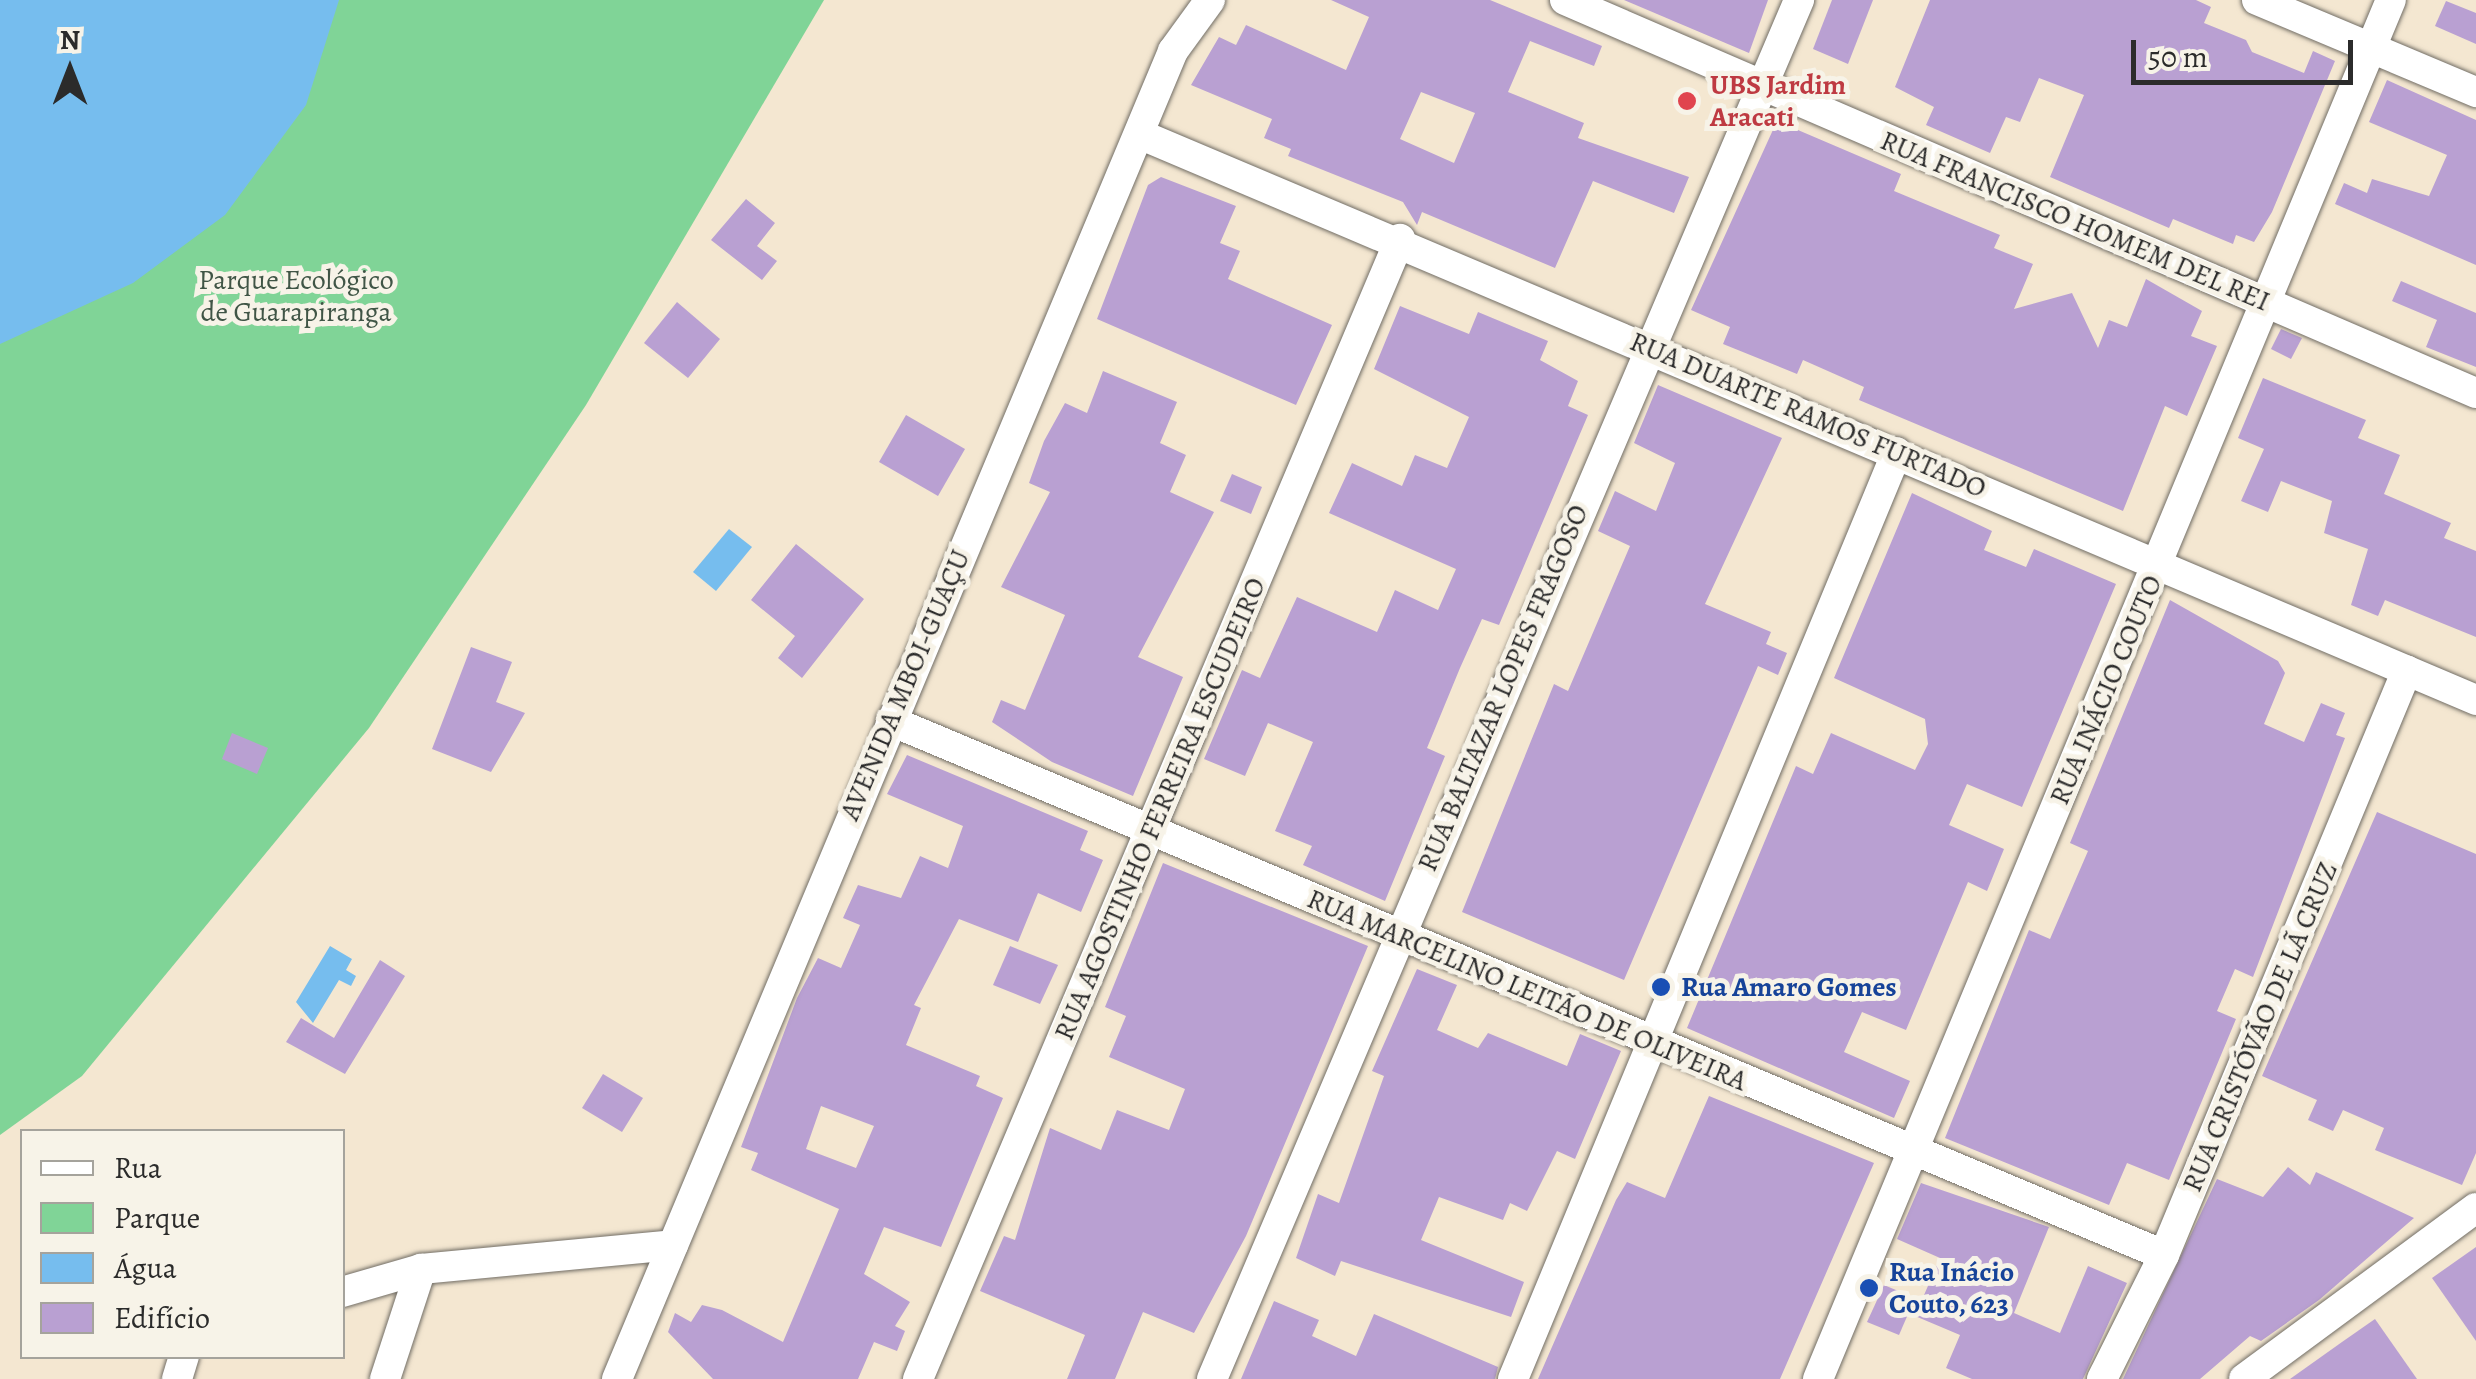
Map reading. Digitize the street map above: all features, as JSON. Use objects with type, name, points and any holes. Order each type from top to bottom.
[{"type":"street","name":"AVENIDA MBOI-GUAÇU","points":[[618,1379],[1173,51],[1210,0]]},
{"type":"street","name":"RUA FRANCISCO HOMEM DEL REI","points":[[1564,0],[2476,393]]},
{"type":"street","name":"RUA BALTAZAR LOPES FRAGOSO","points":[[1212,1379],[1647,347],[1799,0]]},
{"type":"street","points":[[2257,0],[2476,92]]},
{"type":"street","name":"RUA INÁCIO COUTO","points":[[1818,1379],[2391,0]]},
{"type":"street","name":"RUA DUARTE RAMOS FURTADO","points":[[1139,134],[1400,239],[2476,700]]},
{"type":"street","name":"RUA AGOSTINHO FERREIRA ESCUDEIRO","points":[[918,1379],[1400,239]]},
{"type":"street","points":[[1513,1379],[1897,452]]},
{"type":"street","name":"RUA CRISTÓVÃO DE LÃ CRUZ","points":[[2102,1379],[2164,1255],[2408,670]]},
{"type":"street","name":"RUA MARCELINO LEITÃO DE OLIVEIRA","points":[[892,721],[1913,1154],[2164,1255]]},
{"type":"street","points":[[2244,1379],[2476,1208]]},
{"type":"street","points":[[345,1291],[421,1270],[672,1245]]},
{"type":"street","points":[[385,1379],[421,1270]]},
{"type":"green space","name":"Parque Ecológico de Guarapiranga","points":[[0,0],[824,0],[586,405],[369,728],[82,1076],[0,1135]]},
{"type":"water","points":[[0,0],[339,0],[306,105],[225,215],[133,283],[0,344]]},
{"type":"water","points":[[729,529],[752,547],[716,591],[693,572]]},
{"type":"water","points":[[330,946],[352,959],[346,970],[356,976],[351,986],[339,980],[313,1023],[296,1002]]},
{"type":"building","points":[[1331,0],[1490,0],[1602,46],[1594,66],[1530,41],[1508,92],[1584,123],[1578,138],[1689,177],[1674,213],[1593,181],[1555,268],[1422,212],[1417,225],[1403,202],[1288,156],[1291,149],[1264,138],[1272,119],[1191,85],[1219,37],[1236,45],[1246,25],[1346,70],[1369,17]],"holes":[[[1421,92],[1475,113],[1454,163],[1400,139]]]},
{"type":"building","points":[[1624,0],[1768,0],[1749,53]]},
{"type":"building","points":[[1832,0],[1873,0],[1848,64],[1813,49]]},
{"type":"building","points":[[1930,0],[2196,0],[2211,7],[2204,23],[2246,40],[2252,52],[2304,73],[2313,51],[2335,61],[2272,212],[2254,242],[2236,235],[2233,244],[2173,219],[2169,228],[2050,177],[2084,95],[2039,78],[2020,122],[2006,117],[1990,153],[1926,125],[1934,107],[1895,87]]},
{"type":"building","points":[[2446,1],[2476,13],[2476,44],[2435,26]]},
{"type":"building","points":[[2387,80],[2476,120],[2476,265],[2335,204],[2344,183],[2367,193],[2372,179],[2429,196],[2447,155],[2369,122]]},
{"type":"building","points":[[1777,121],[1901,174],[1894,191],[2000,235],[1994,248],[2033,264],[2014,309],[2072,293],[2098,348],[2109,320],[2127,327],[2146,279],[2202,311],[2191,336],[2217,346],[2187,416],[2165,406],[2123,511],[1859,400],[1864,387],[1803,360],[1797,374],[1723,344],[1730,327],[1691,310]]},
{"type":"building","points":[[1161,177],[1236,206],[1220,243],[1240,251],[1228,279],[1332,325],[1296,405],[1097,319],[1148,185]]},
{"type":"building","points":[[746,199],[775,223],[757,246],[777,261],[762,280],[711,240]]},
{"type":"building","points":[[2401,281],[2476,313],[2476,367],[2426,347],[2437,320],[2392,301]]},
{"type":"building","points":[[677,302],[720,339],[688,378],[644,343]]},
{"type":"building","points":[[1400,306],[1469,334],[1478,312],[1548,341],[1540,360],[1578,381],[1568,406],[1588,415],[1499,625],[1482,619],[1460,668],[1427,748],[1445,756],[1385,901],[1303,865],[1312,846],[1275,831],[1313,742],[1268,723],[1245,776],[1204,759],[1242,670],[1260,678],[1297,597],[1377,632],[1395,590],[1438,610],[1456,569],[1329,513],[1352,463],[1402,486],[1415,455],[1447,468],[1469,417],[1374,369]]},
{"type":"building","points":[[2281,329],[2302,338],[2291,359],[2271,349]]},
{"type":"building","points":[[1103,371],[1177,402],[1160,443],[1186,455],[1170,492],[1214,512],[1138,657],[1183,677],[1133,796],[1052,762],[992,722],[1001,700],[1025,710],[1065,615],[1001,587],[1050,492],[1029,483],[1044,441],[1065,403],[1087,413]]},
{"type":"building","points":[[2263,378],[2366,420],[2358,438],[2400,455],[2384,494],[2451,523],[2444,538],[2476,551],[2476,637],[2385,600],[2378,616],[2351,605],[2368,549],[2324,533],[2332,501],[2281,481],[2268,512],[2241,501],[2264,449],[2238,438]]},
{"type":"building","points":[[1658,385],[1782,438],[1705,604],[1771,632],[1766,644],[1787,653],[1778,675],[1758,666],[1624,980],[1462,912],[1554,684],[1568,691],[1630,546],[1598,531],[1615,491],[1656,511],[1675,463],[1634,443]]},
{"type":"building","points":[[906,415],[965,449],[938,496],[879,462]]},
{"type":"building","points":[[1232,474],[1262,487],[1251,514],[1220,501]]},
{"type":"building","points":[[1912,493],[1992,531],[1984,550],[2026,567],[2034,549],[2116,584],[2022,807],[1967,784],[1949,825],[2004,849],[1987,891],[1968,882],[1906,1030],[1862,1012],[1844,1052],[1910,1081],[1894,1118],[1687,1028],[1796,766],[1813,774],[1831,733],[1915,770],[1928,744],[1925,719],[1834,678]]},
{"type":"building","points":[[796,544],[864,599],[802,678],[778,658],[795,636],[751,600]]},
{"type":"building","points":[[2170,600],[2278,661],[2285,673],[2264,724],[2304,742],[2321,703],[2345,713],[2336,735],[2345,738],[2253,977],[2235,969],[2217,1011],[2236,1019],[2169,1180],[2127,1163],[2109,1205],[1945,1138],[2029,930],[2050,939],[2088,851],[2070,843]]},
{"type":"building","points":[[471,647],[512,662],[496,702],[525,713],[491,772],[432,749]]},
{"type":"building","points":[[232,733],[268,748],[257,774],[222,759]]},
{"type":"building","points":[[907,755],[1088,831],[1080,850],[1103,860],[1081,912],[1038,893],[1018,942],[959,919],[914,1005],[921,1008],[906,1045],[980,1076],[976,1086],[1003,1098],[941,1247],[884,1227],[864,1274],[910,1302],[895,1326],[905,1331],[897,1351],[874,1342],[858,1379],[713,1379],[668,1332],[675,1313],[691,1322],[702,1305],[722,1310],[783,1342],[839,1209],[751,1170],[758,1153],[741,1147],[797,998],[818,958],[841,968],[860,925],[843,918],[858,885],[901,898],[920,856],[948,868],[963,826],[887,794]],"holes":[[[821,1106],[874,1126],[856,1168],[806,1149]]]},
{"type":"building","points":[[2377,812],[2476,854],[2476,1153],[2462,1185],[2375,1150],[2384,1128],[2343,1110],[2333,1131],[2308,1120],[2317,1100],[2262,1076]]},
{"type":"building","points":[[1163,863],[1368,946],[1246,1236],[1194,1333],[1143,1312],[1115,1379],[1067,1379],[1085,1335],[980,1291],[1004,1236],[1015,1240],[1050,1128],[1101,1150],[1117,1110],[1169,1130],[1185,1089],[1109,1057],[1126,1016],[1105,1007]]},
{"type":"building","points":[[1010,946],[1058,965],[1040,1004],[993,985]]},
{"type":"building","points":[[380,960],[405,976],[345,1074],[286,1042],[301,1018],[334,1038]]},
{"type":"building","points":[[1417,969],[1457,985],[1437,1030],[1478,1048],[1488,1033],[1567,1066],[1580,1034],[1621,1051],[1575,1159],[1557,1151],[1527,1211],[1510,1203],[1503,1220],[1439,1197],[1421,1240],[1524,1282],[1511,1317],[1341,1261],[1335,1276],[1296,1258],[1318,1194],[1339,1203],[1384,1076],[1372,1071]]},
{"type":"building","points":[[603,1074],[643,1098],[622,1132],[582,1108]]},
{"type":"building","points":[[1709,1096],[1874,1163],[1780,1379],[1538,1379],[1616,1200],[1627,1182],[1665,1198]]},
{"type":"building","points":[[2288,1167],[2310,1185],[2316,1172],[2414,1218],[2319,1300],[2261,1341],[2250,1336],[2200,1379],[2123,1379],[2217,1179],[2263,1197]]},
{"type":"building","points":[[1921,1183],[2049,1227],[2014,1313],[2060,1333],[2088,1266],[2127,1283],[2083,1379],[1972,1379],[1946,1368],[1960,1335],[1915,1316],[1940,1258],[1897,1239]]},
{"type":"building","points":[[2476,1247],[2476,1341],[2432,1278]]},
{"type":"building","points":[[1884,1285],[1915,1298],[1899,1335],[1867,1322]]},
{"type":"building","points":[[1274,1301],[1319,1320],[1312,1336],[1356,1356],[1374,1314],[1498,1367],[1495,1379],[1241,1379]]},
{"type":"building","points":[[2375,1319],[2417,1379],[2290,1379],[2342,1342]]},
{"type":"place","name":"UBS Jardim Aracati","points":[[1687,101]]},
{"type":"place","name":"Rua Amaro Gomes","points":[[1661,987]]},
{"type":"place","name":"Rua Inácio Couto, 623","points":[[1869,1288]]}]
